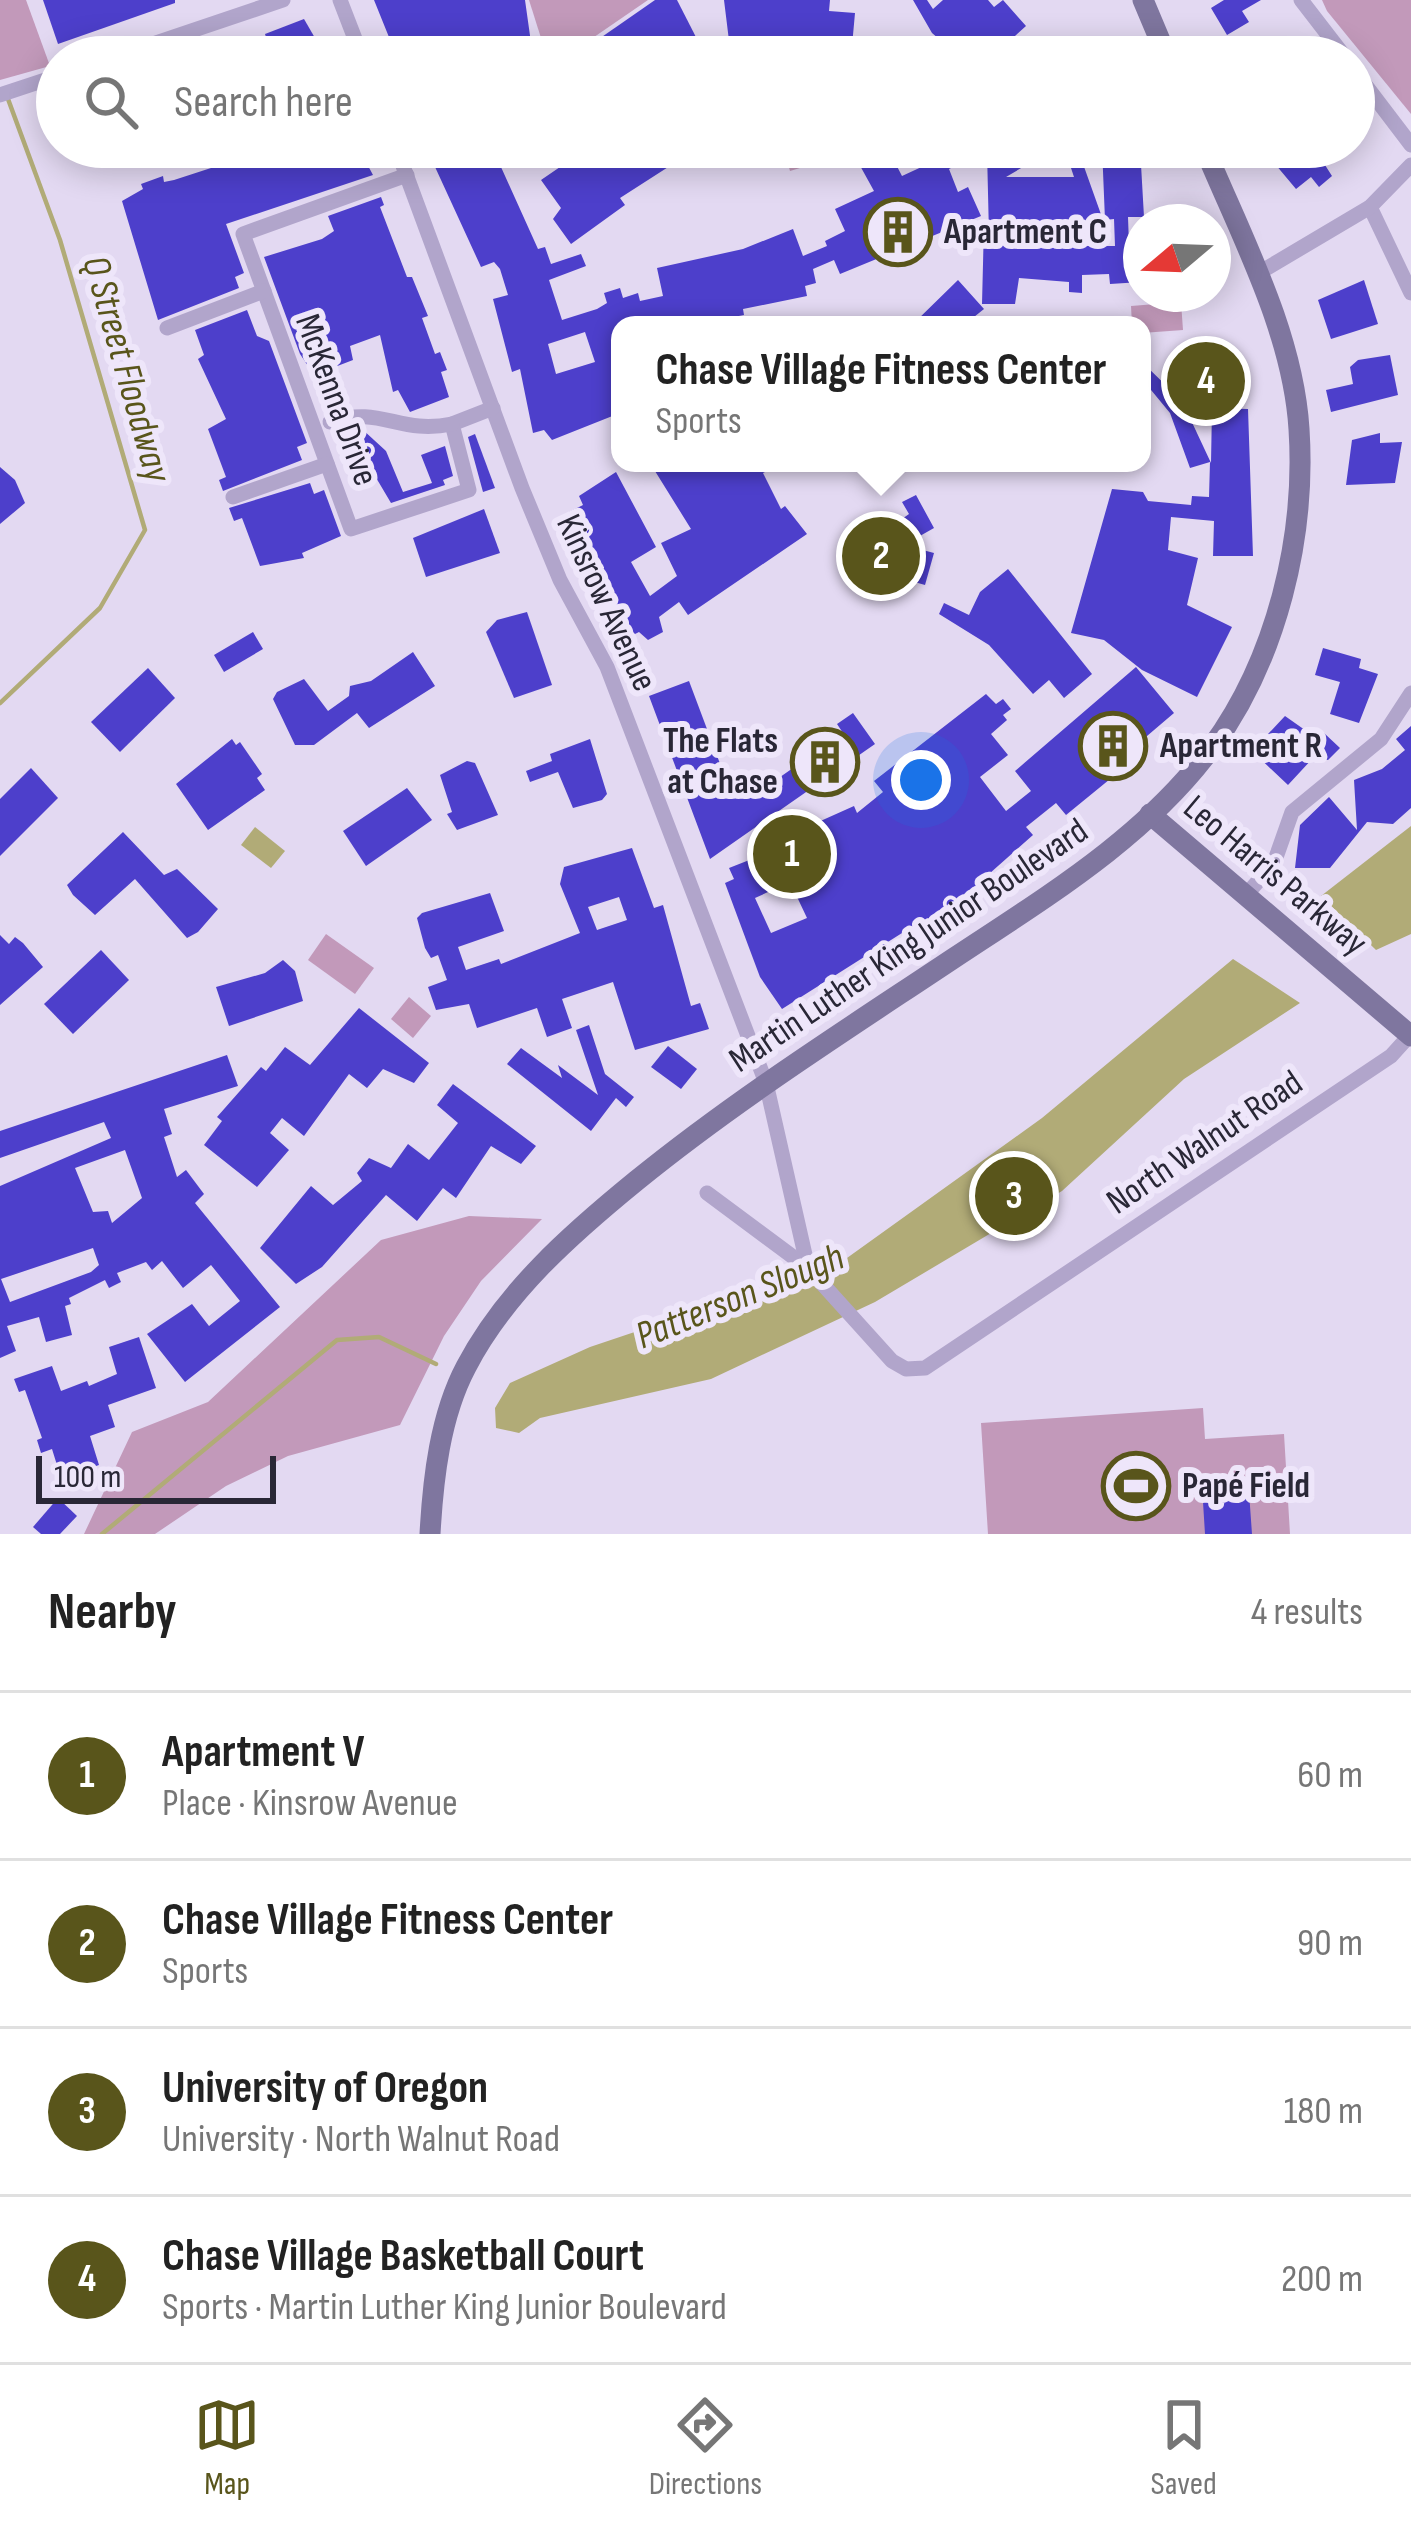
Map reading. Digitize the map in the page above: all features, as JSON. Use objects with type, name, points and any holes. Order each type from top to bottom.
[{"type":"main road","points":[[1143,0],[1158,36]]},
{"type":"main road","name":"Martin Luther King Junior Boulevard","points":[[430,1534],[444,1428],[464,1369],[500,1313],[572,1232],[766,1083],[1088,869],[1150,814],[1212,746],[1279,609],[1300,519],[1299,425],[1280,337],[1213,168]]},
{"type":"main road","name":"Leo Harris Parkway","points":[[1150,814],[1410,1035]]},
{"type":"street","points":[[176,36],[283,0]]},
{"type":"street","points":[[340,0],[354,36]]},
{"type":"street","points":[[1301,0],[1329,36]]},
{"type":"street","points":[[0,95],[36,83]]},
{"type":"street","points":[[1375,98],[1411,145]]},
{"type":"street","points":[[1257,274],[1370,207],[1411,165]]},
{"type":"street","name":"Kinsrow Avenue","points":[[404,168],[554,566],[607,667],[766,1083]]},
{"type":"street","name":"McKenna Drive","points":[[407,175],[243,234],[351,529],[469,490],[452,424]]},
{"type":"street","points":[[1370,207],[1411,293]]},
{"type":"street","points":[[167,328],[264,291]]},
{"type":"street","points":[[330,422],[356,413],[401,426],[452,424],[493,408]]},
{"type":"street","points":[[233,497],[327,464]]},
{"type":"street","points":[[1246,896],[1274,863],[1292,812],[1381,739],[1411,693]]},
{"type":"street","name":"North Walnut Road","points":[[707,1193],[808,1268],[899,1366],[932,1365],[1390,1056],[1410,1035]]},
{"type":"street","name":"North Walnut Road","points":[[766,1083],[808,1268]]},
{"type":"shaded area","points":[[0,0],[26,0],[39,36],[36,70],[0,80]]},
{"type":"shaded area","points":[[529,0],[648,0],[596,36],[540,36]]},
{"type":"shaded area","points":[[1322,0],[1411,0],[1411,114],[1375,70],[1375,36],[1347,36]]},
{"type":"shaded area","points":[[1131,312],[1182,312],[1183,330],[1151,332],[1151,316],[1132,316]]},
{"type":"shaded area","points":[[1220,365],[1225,395],[1188,400],[1185,370]]},
{"type":"shaded area","points":[[326,934],[374,968],[355,994],[308,960]]},
{"type":"shaded area","points":[[409,997],[431,1016],[413,1038],[391,1019]]},
{"type":"shaded area","points":[[469,1216],[542,1219],[481,1281],[444,1336],[400,1425],[288,1456],[226,1486],[155,1534],[84,1534],[132,1432],[208,1402],[381,1240]]},
{"type":"shaded area","name":"Papé Field","points":[[1203,1408],[1205,1439],[1284,1434],[1290,1534],[988,1534],[981,1423]]},
{"type":"water","points":[[1411,826],[1411,934],[1376,950],[1321,896]]},
{"type":"water","points":[[255,827],[285,851],[271,868],[241,845]]},
{"type":"water","name":"Patterson Slough","points":[[1233,959],[1300,1003],[1184,1079],[1062,1191],[875,1302],[711,1379],[540,1418],[519,1433],[496,1428],[495,1408],[510,1383],[590,1347],[840,1263],[1042,1118]]},
{"type":"building","points":[[43,0],[175,0],[81,36],[55,36]]},
{"type":"building","points":[[374,0],[525,0],[530,36],[389,36]]},
{"type":"building","points":[[655,0],[677,0],[695,36],[603,36]]},
{"type":"building","points":[[724,0],[830,0],[829,11],[855,13],[853,36],[728,36]]},
{"type":"building","points":[[913,0],[927,0],[933,9],[943,0],[988,0],[994,7],[1003,0],[1026,26],[1015,36],[932,33]]},
{"type":"building","points":[[1224,0],[1261,0],[1242,11],[1249,22],[1227,35],[1211,8]]},
{"type":"building","points":[[304,19],[314,36],[266,36]]},
{"type":"building","points":[[211,168],[369,168],[373,175],[226,224],[244,273],[235,277],[239,288],[158,320],[122,201],[143,189],[141,184],[163,176],[164,182]]},
{"type":"building","points":[[436,168],[501,168],[538,249],[545,247],[551,264],[581,254],[586,266],[549,280],[562,320],[597,309],[607,303],[604,293],[620,288],[623,298],[638,293],[640,301],[663,296],[657,268],[743,249],[793,229],[803,256],[827,246],[825,241],[845,231],[835,209],[874,191],[861,168],[898,168],[902,176],[919,168],[951,168],[958,192],[968,187],[981,216],[840,274],[834,260],[813,269],[816,283],[805,286],[807,296],[743,309],[744,315],[611,316],[611,417],[552,440],[544,430],[533,433],[520,369],[512,372],[493,299],[508,295],[500,269],[494,262],[481,267]],"holes":[[[585,332],[595,362],[556,374],[548,344]]]},
{"type":"building","points":[[559,168],[667,168],[620,198],[625,205],[571,244],[553,219],[561,208],[541,180]]},
{"type":"building","points":[[987,168],[1021,168],[1006,177],[1074,177],[1071,168],[1084,168],[1103,220],[1087,221],[1086,246],[1115,246],[1114,219],[1105,220],[1103,168],[1141,168],[1143,204],[1123,204],[1123,283],[1110,284],[1109,274],[1082,275],[1082,293],[1069,292],[1069,282],[1019,278],[1015,304],[982,304],[984,224],[989,235]]},
{"type":"building","points":[[1278,168],[1327,168],[1332,176],[1319,187],[1311,177],[1296,189]]},
{"type":"building","points":[[381,197],[384,205],[380,207],[407,277],[412,277],[428,316],[422,318],[435,354],[440,352],[447,370],[441,372],[449,397],[410,412],[398,390],[393,392],[380,335],[350,346],[353,360],[314,375],[300,354],[264,257],[322,239],[334,231],[328,216]]},
{"type":"building","points":[[958,280],[984,309],[975,316],[921,316]]},
{"type":"building","points":[[1364,280],[1378,324],[1331,339],[1318,300]]},
{"type":"building","points":[[247,310],[257,336],[269,341],[307,443],[297,447],[302,460],[223,491],[219,480],[226,477],[208,429],[226,419],[198,359],[204,355],[195,330]]},
{"type":"building","points":[[1390,355],[1398,395],[1331,412],[1326,390],[1353,384],[1350,367],[1358,360]]},
{"type":"building","points":[[1151,371],[1182,401],[1211,463],[1212,408],[1248,409],[1253,556],[1213,556],[1214,521],[1171,517],[1168,550],[1198,558],[1187,605],[1232,627],[1197,697],[1142,670],[1104,640],[1071,633],[1112,489],[1143,492],[1148,501],[1191,505],[1192,496],[1209,497],[1210,462],[1190,468],[1170,413],[1151,390]]},
{"type":"building","points":[[362,429],[386,451],[403,492],[432,483],[421,455],[445,446],[453,476],[443,480],[445,485],[391,503],[365,459],[356,464],[351,452],[348,435]]},
{"type":"building","points":[[1380,433],[1380,443],[1402,442],[1395,483],[1346,485],[1352,440]]},
{"type":"building","points":[[475,434],[495,488],[483,492],[468,437]]},
{"type":"building","points":[[0,467],[15,480],[25,503],[0,524]]},
{"type":"building","points":[[616,472],[656,547],[631,562],[650,596],[677,576],[661,543],[691,529],[656,472],[765,472],[781,509],[785,506],[807,534],[688,615],[679,602],[659,617],[663,632],[648,640],[639,632],[629,637],[611,605],[605,577],[569,512],[583,505],[579,496]]},
{"type":"building","points":[[310,483],[314,494],[324,490],[341,536],[302,553],[304,558],[260,566],[242,518],[234,521],[229,508]]},
{"type":"building","points":[[916,495],[934,528],[904,545],[934,553],[925,585],[911,581],[918,556],[879,578],[865,545],[909,514],[902,502]]},
{"type":"building","points":[[484,509],[500,553],[426,577],[413,538]]},
{"type":"building","points":[[1008,569],[1092,674],[1064,698],[1049,680],[1033,694],[989,645],[939,614],[944,603],[969,615],[980,592]]},
{"type":"building","points":[[527,612],[552,685],[514,698],[486,632],[497,620]]},
{"type":"building","points":[[253,632],[263,649],[224,672],[214,655]]},
{"type":"building","points":[[1323,648],[1361,659],[1359,668],[1378,674],[1359,723],[1330,714],[1340,682],[1315,675]]},
{"type":"building","points":[[413,652],[435,686],[369,728],[357,713],[314,745],[295,745],[273,699],[277,692],[304,679],[328,711],[349,696],[350,686],[371,681]]},
{"type":"building","points":[[1136,667],[1174,713],[1120,759],[1126,766],[1066,815],[1056,803],[1026,827],[1033,835],[927,929],[921,921],[782,1009],[760,977],[725,883],[734,879],[729,868],[790,844],[787,836],[854,806],[857,813],[883,792],[874,781],[986,694],[996,704],[1003,699],[1011,709],[1003,715],[1007,720],[991,734],[1008,755],[980,777],[1006,811],[1031,791],[1015,771]],"holes":[[[790,882],[807,918],[771,933],[755,898]]]},
{"type":"building","points":[[148,668],[175,698],[120,752],[91,722]]},
{"type":"building","name":"The Flats at Chase","points":[[689,681],[731,793],[756,780],[763,789],[843,733],[837,724],[853,713],[875,744],[710,859],[649,696]]},
{"type":"building","points":[[1285,716],[1322,742],[1324,733],[1340,748],[1328,760],[1313,758],[1288,785],[1252,751]]},
{"type":"building","points":[[1411,726],[1411,808],[1393,824],[1367,822],[1330,868],[1295,868],[1300,825],[1329,797],[1357,830],[1354,780],[1382,769],[1405,750],[1396,739]]},
{"type":"building","points":[[232,739],[236,745],[240,742],[262,774],[257,778],[265,790],[208,830],[176,784]]},
{"type":"building","points":[[590,739],[607,794],[602,800],[573,808],[558,772],[530,782],[526,771],[552,761],[550,754]]},
{"type":"building","points":[[467,761],[475,763],[498,815],[457,830],[447,814],[452,812],[440,775]]},
{"type":"building","points":[[31,768],[58,798],[0,856],[0,799]]},
{"type":"building","points":[[407,788],[432,820],[366,866],[343,831]]},
{"type":"building","points":[[123,832],[164,875],[177,869],[218,909],[198,932],[187,938],[135,879],[95,915],[73,895],[67,885]]},
{"type":"building","points":[[632,848],[654,908],[663,905],[691,1006],[700,1003],[709,1029],[635,1050],[613,982],[562,999],[572,1028],[547,1037],[537,1008],[477,1028],[469,1004],[436,1010],[428,987],[447,980],[438,955],[431,958],[425,948],[417,918],[490,893],[504,931],[458,947],[466,970],[499,959],[501,964],[580,933],[560,884],[564,867]],"holes":[[[619,897],[627,920],[597,930],[588,907]]]},
{"type":"building","points":[[0,935],[9,944],[15,937],[43,967],[0,1005]]},
{"type":"building","points":[[101,950],[129,980],[73,1034],[44,1004]]},
{"type":"building","points":[[283,960],[295,971],[303,1001],[229,1026],[216,987],[265,973]]},
{"type":"building","points":[[359,1008],[429,1063],[414,1083],[383,1069],[367,1088],[349,1074],[304,1136],[282,1118],[270,1133],[289,1150],[257,1187],[204,1145],[222,1121],[217,1117],[261,1067],[266,1071],[285,1047],[310,1065]]},
{"type":"building","points":[[589,1025],[605,1074],[634,1097],[626,1107],[616,1098],[591,1131],[507,1064],[521,1048],[562,1078],[558,1065],[598,1095],[576,1030]]},
{"type":"building","points":[[668,1046],[697,1069],[681,1089],[651,1067]]},
{"type":"building","points":[[227,1055],[238,1086],[164,1109],[172,1134],[164,1137],[177,1177],[186,1170],[204,1194],[195,1203],[280,1307],[185,1382],[147,1334],[192,1304],[209,1326],[240,1301],[211,1265],[183,1288],[162,1261],[152,1270],[146,1262],[117,1273],[121,1282],[109,1288],[105,1280],[69,1298],[71,1304],[65,1306],[72,1335],[46,1342],[39,1317],[7,1326],[16,1351],[0,1358],[0,1186],[111,1138],[104,1122],[0,1158],[0,1131]],"holes":[[[125,1150],[142,1198],[112,1223],[108,1211],[93,1212],[75,1168]],[[93,1248],[99,1265],[91,1272],[10,1302],[1,1279]]]},
{"type":"building","points":[[453,1084],[536,1146],[521,1164],[491,1146],[456,1198],[443,1188],[417,1221],[386,1195],[322,1267],[296,1284],[260,1248],[311,1186],[333,1205],[362,1181],[357,1173],[369,1158],[391,1168],[408,1144],[429,1160],[458,1123],[437,1105]]},
{"type":"building","points":[[139,1337],[156,1388],[108,1405],[115,1427],[90,1436],[99,1465],[61,1478],[52,1449],[41,1453],[37,1440],[42,1438],[25,1390],[19,1392],[14,1379],[52,1366],[61,1391],[87,1381],[89,1386],[117,1374],[109,1347]]},
{"type":"building","points":[[1218,1485],[1218,1494],[1249,1492],[1252,1534],[1205,1534],[1202,1486]]},
{"type":"building","points":[[58,1498],[77,1516],[60,1534],[41,1534],[33,1527]]},
{"type":"waterway","name":"Q Street Floodway","points":[[0,703],[100,608],[145,530],[60,240],[8,99]]},
{"type":"waterway","name":"Patterson Slough","points":[[102,1534],[337,1340],[379,1337],[436,1364]]},
{"type":"place","name":"Apartment C","points":[[898,232]]},
{"type":"place","name":"Chase Village Basketball Court","points":[[1206,381]]},
{"type":"place","name":"Chase Village Fitness Center","points":[[881,556]]},
{"type":"place","name":"Apartment R","points":[[1113,746]]},
{"type":"place","name":"The Flats at Chase","points":[[825,762]]},
{"type":"place","name":"Apartment V","points":[[792,854]]},
{"type":"place","name":"University of Oregon","points":[[1014,1196]]},
{"type":"place","name":"Papé Field","points":[[1136,1486]]}]
